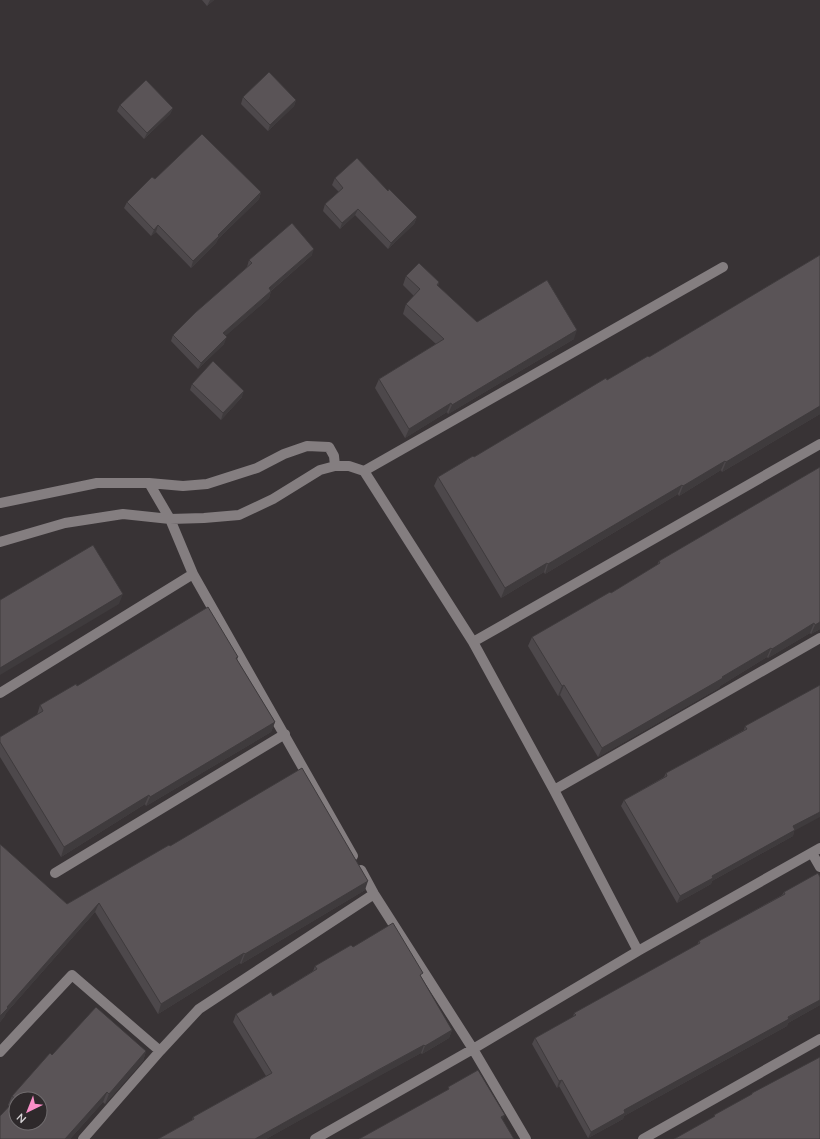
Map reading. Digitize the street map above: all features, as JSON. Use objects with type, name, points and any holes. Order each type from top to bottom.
[{"type":"street","points":[[364,471],[723,267]]},
{"type":"street","points":[[473,642],[820,444]]},
{"type":"street","points":[[0,503],[96,483],[149,483],[184,486],[206,484],[257,468],[284,454],[307,446],[329,447],[334,456],[334,466]]},
{"type":"street","points":[[0,542],[64,524],[123,514],[170,519],[238,515],[273,499],[320,470],[334,466],[349,466],[364,471],[473,642],[554,790],[638,951]]},
{"type":"street","points":[[149,483],[170,519],[193,574],[285,734],[374,894],[473,1048],[526,1139]]},
{"type":"street","points":[[0,693],[193,574]]},
{"type":"street","points":[[554,790],[820,638]]},
{"type":"street","points":[[55,872],[285,734]]},
{"type":"street","points":[[315,1139],[638,951],[816,851],[820,867]]},
{"type":"street","points":[[83,1139],[199,1009],[374,894]]},
{"type":"street","points":[[0,1052],[72,975],[160,1051]]},
{"type":"street","points":[[642,1139],[820,1038]]},
{"type":"building","points":[[269,72],[296,100],[270,125],[243,97]]},
{"type":"building","points":[[146,80],[173,108],[147,133],[120,105]]},
{"type":"building","points":[[202,134],[261,192],[193,261],[158,225],[154,230],[127,202],[152,177],[155,179]]},
{"type":"building","points":[[357,158],[388,191],[389,189],[417,217],[391,243],[358,209],[342,223],[325,204],[343,188],[335,178]]},
{"type":"building","points":[[292,223],[314,249],[269,288],[271,291],[223,333],[227,337],[201,363],[173,335],[196,312],[252,263],[249,260]]},
{"type":"building","points":[[820,255],[820,406],[726,462],[725,461],[683,486],[682,485],[505,588],[438,477],[606,378],[607,380],[648,356],[649,357]]},
{"type":"building","points":[[419,263],[439,282],[437,285],[477,322],[547,280],[577,330],[409,429],[379,379],[444,339],[406,304],[420,289],[406,276]]},
{"type":"building","points":[[213,361],[244,391],[223,413],[192,384]]},
{"type":"building","points":[[820,467],[820,622],[815,625],[814,623],[602,748],[564,685],[562,686],[532,637],[610,592],[611,593],[660,563],[659,561]]},
{"type":"building","points":[[93,545],[123,594],[0,668],[0,600]]},
{"type":"building","points":[[208,607],[238,657],[236,658],[275,722],[150,797],[149,795],[64,847],[0,742],[0,737],[43,711],[40,705],[76,684],[77,686]]},
{"type":"building","points":[[820,685],[820,812],[793,826],[795,830],[712,876],[713,878],[680,896],[624,800],[667,776],[666,773],[747,729],[745,726]]},
{"type":"building","points":[[302,768],[368,881],[245,954],[244,953],[161,1004],[99,903],[0,1016],[0,844],[67,904],[169,845],[170,846]]},
{"type":"building","points":[[818,873],[820,877],[820,1000],[788,1017],[789,1019],[624,1110],[625,1113],[591,1132],[562,1080],[559,1081],[535,1038],[576,1015],[574,1013],[700,943],[699,941],[785,894],[784,892]]},
{"type":"building","points":[[393,923],[423,973],[420,975],[452,1030],[255,1139],[158,1139],[194,1119],[193,1117],[272,1073],[236,1014],[271,992],[273,996],[317,969],[315,966],[351,945],[353,947]]},
{"type":"building","points":[[96,1007],[146,1051],[109,1094],[107,1092],[65,1139],[0,1139],[0,1116],[8,1108],[8,1131],[48,1131],[48,1091],[16,1091],[50,1053],[52,1055]]},
{"type":"building","points":[[820,1057],[820,1139],[674,1139],[752,1093]]},
{"type":"building","points":[[478,1070],[505,1115],[501,1117],[514,1139],[359,1139],[449,1089],[448,1087]]}]
